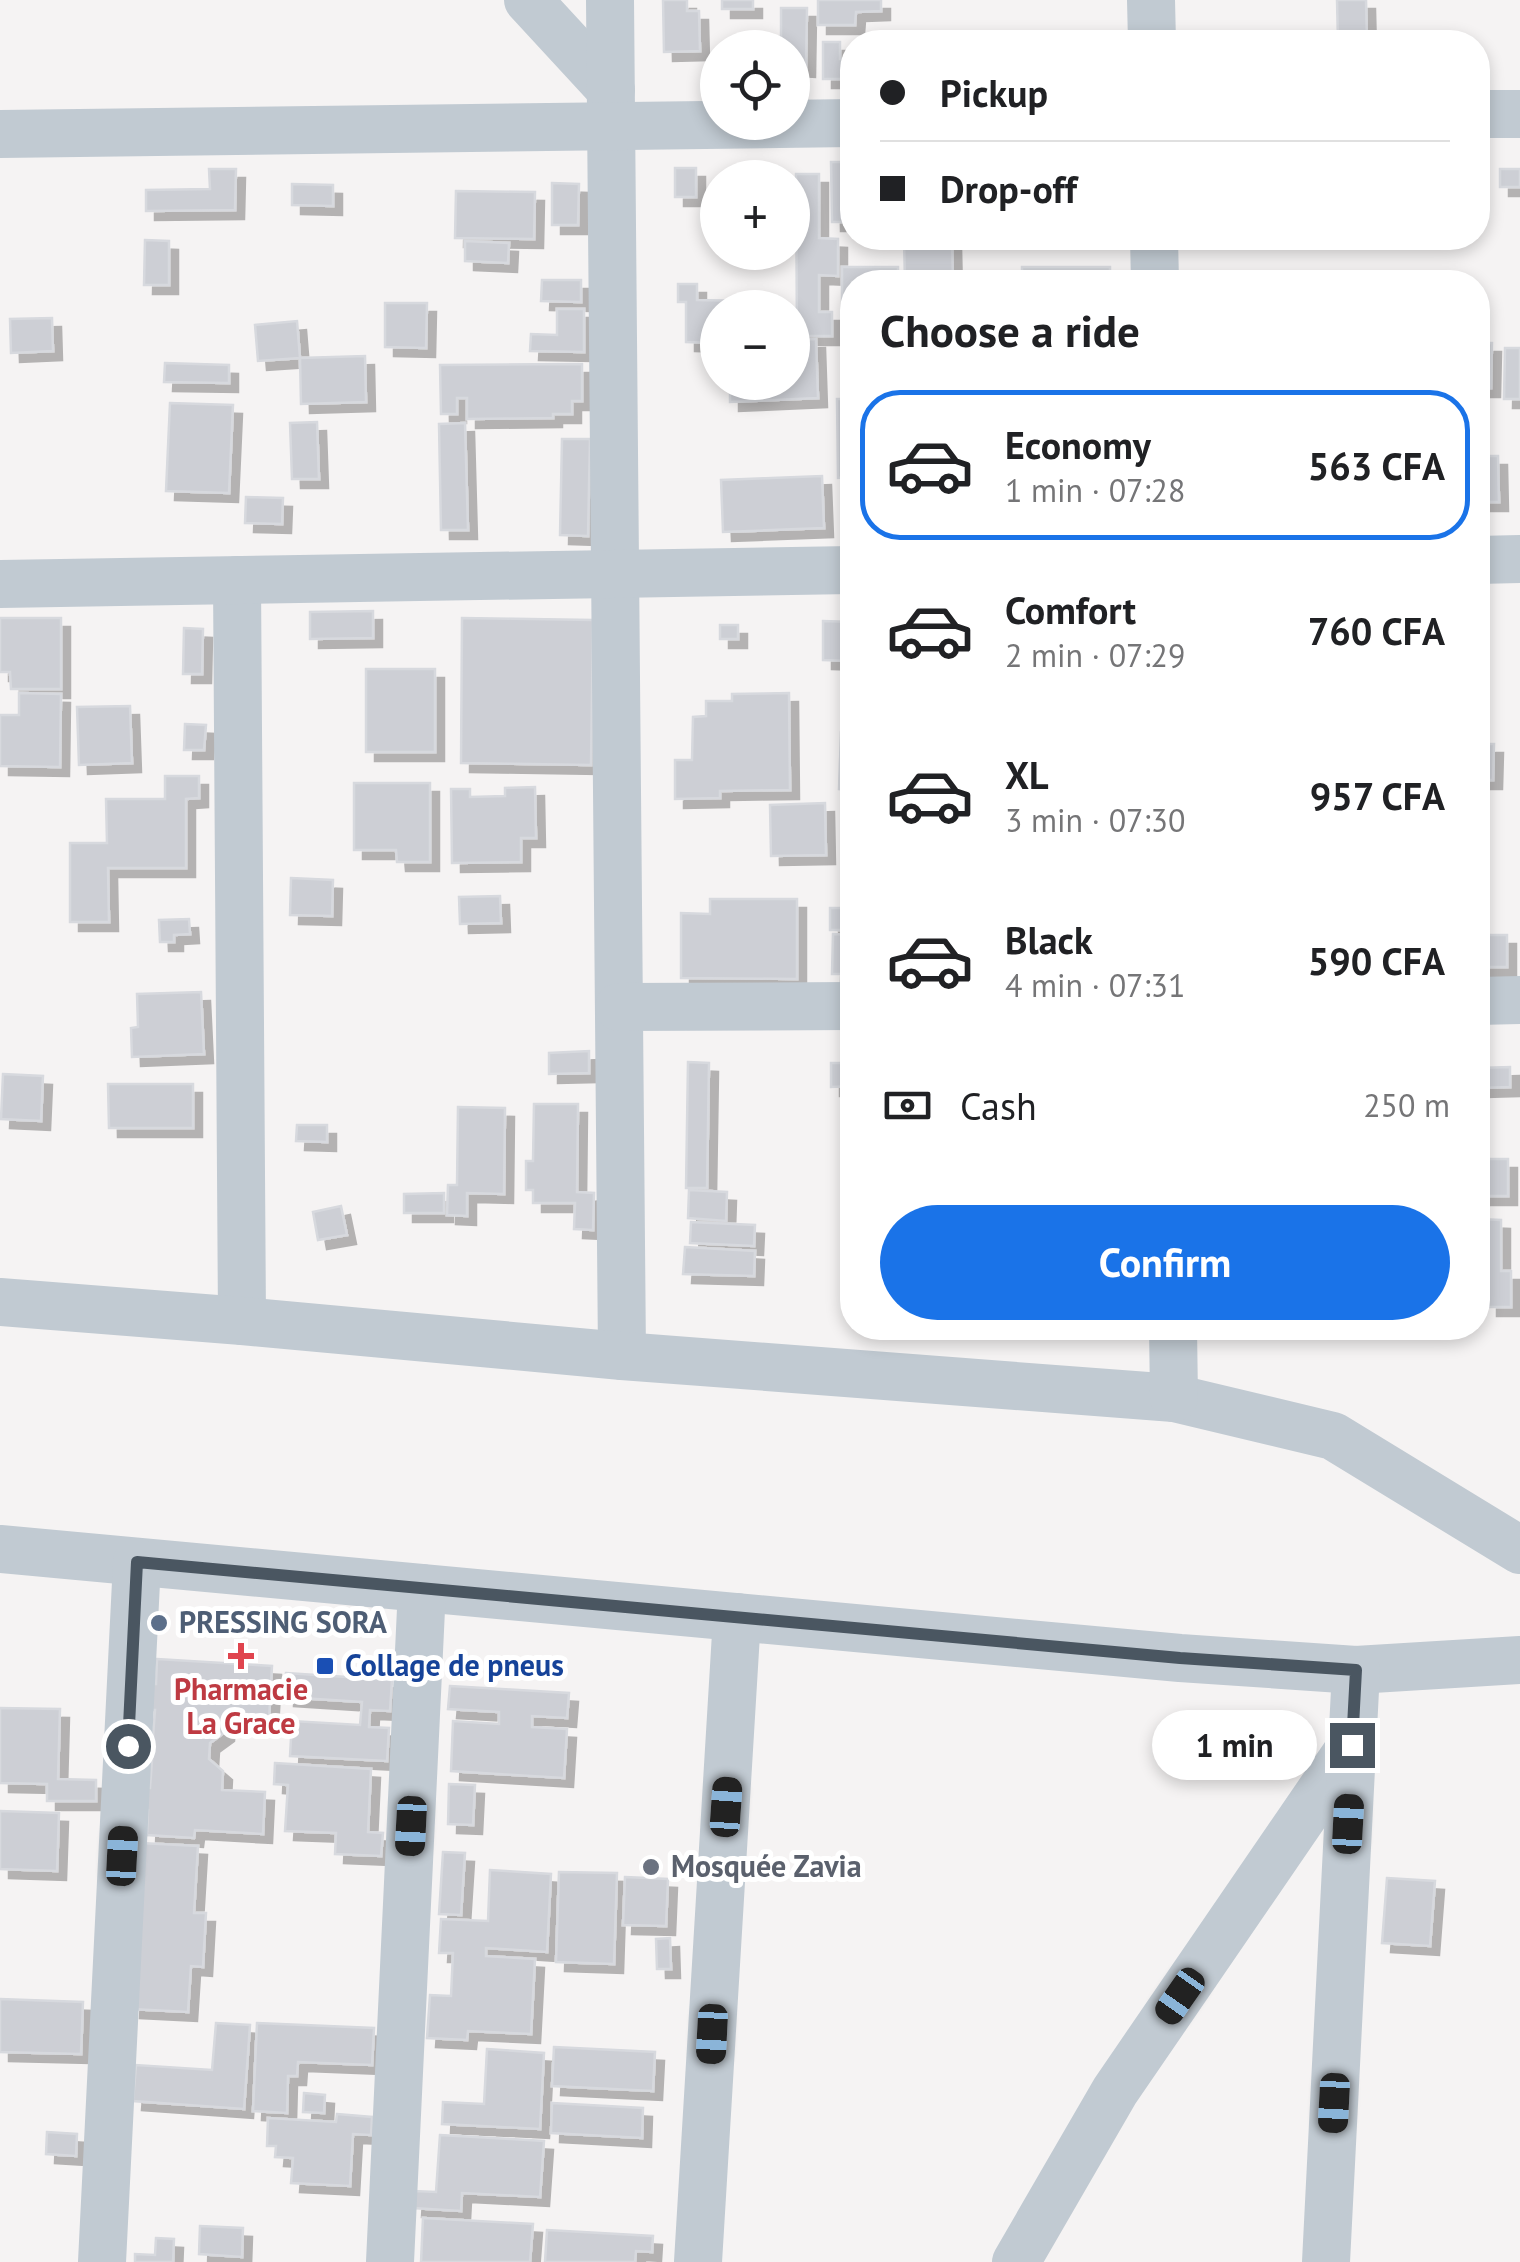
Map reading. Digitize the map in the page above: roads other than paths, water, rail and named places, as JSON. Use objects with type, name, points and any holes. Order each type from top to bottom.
[{"type":"street","points":[[528,0],[610,108]]},
{"type":"street","points":[[610,0],[622,1356]]},
{"type":"street","points":[[1152,0],[1152,30]]},
{"type":"street","points":[[0,134],[610,108],[840,121]]},
{"type":"street","points":[[1490,114],[1520,114]]},
{"type":"street","points":[[1490,560],[1520,559]]},
{"type":"street","points":[[0,584],[840,570]]},
{"type":"street","points":[[237,580],[242,1321]]},
{"type":"street","points":[[1490,1001],[1520,1000]]},
{"type":"street","points":[[619,1006],[840,1006]]},
{"type":"street","points":[[0,1302],[622,1356],[1174,1398],[1333,1436],[1520,1550]]},
{"type":"street","points":[[1173,1340],[1174,1398]]},
{"type":"street","points":[[0,1550],[1180,1658],[1356,1670],[1520,1660]]},
{"type":"street","points":[[102,2262],[137,1562]]},
{"type":"street","points":[[390,2262],[422,1588]]},
{"type":"street","points":[[698,2262],[737,1617]]},
{"type":"street","points":[[1326,2262],[1356,1670]]},
{"type":"street","points":[[1016,2262],[1115,2091],[1352,1745]]},
{"type":"place","name":"PRESSING SORA","points":[[159,1623]]},
{"type":"place","name":"Pharmacie La Grace","points":[[241,1656]]},
{"type":"place","name":"Collage de pneus","points":[[325,1666]]},
{"type":"place","name":"Mosquée Zavia","points":[[651,1867]]}]
